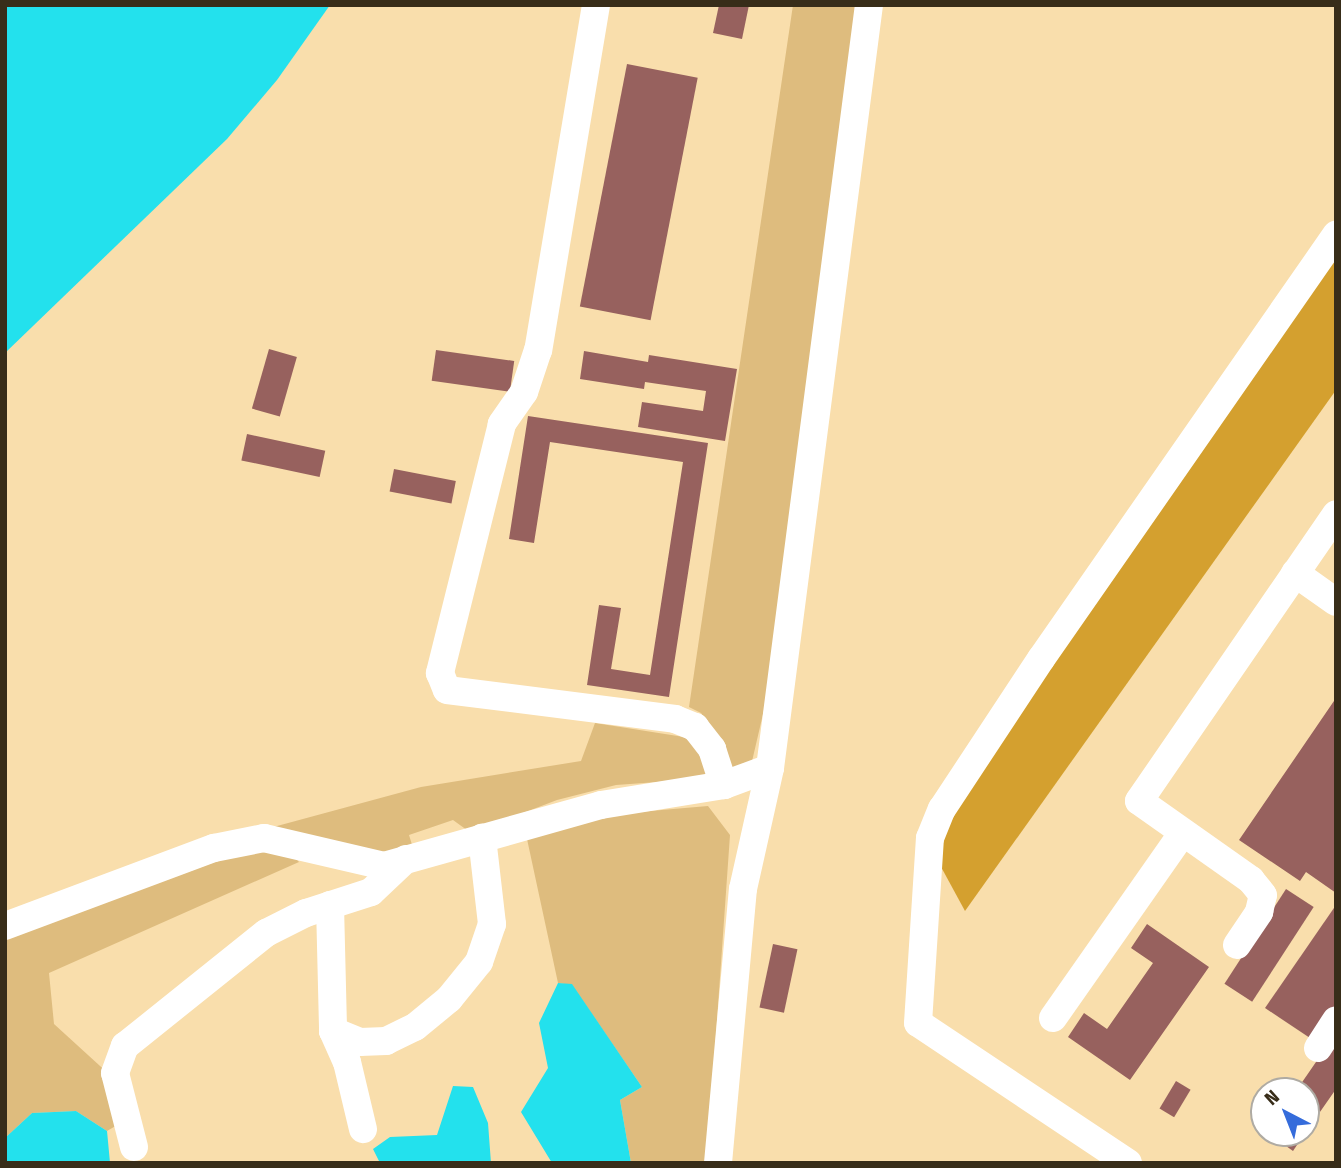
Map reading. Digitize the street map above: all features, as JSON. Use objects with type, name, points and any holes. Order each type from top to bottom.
[{"type":"street","points":[[596,5],[538,350],[524,392],[502,424],[440,673],[447,690],[675,719],[695,727],[712,750],[724,785]]},
{"type":"street","points":[[718,1163],[743,889],[770,768],[869,5]]},
{"type":"street","points":[[1128,1163],[918,1023],[930,838],[942,809],[1041,659],[1336,235]]},
{"type":"street","points":[[1237,945],[1259,912],[1263,895],[1251,880],[1148,811],[1139,802],[1142,793],[1336,514]]},
{"type":"street","points":[[1295,573],[1336,602]]},
{"type":"street","points":[[5,926],[162,865],[264,838],[384,866],[601,805],[724,785],[770,768]]},
{"type":"street","points":[[1053,1018],[1182,834]]},
{"type":"street","points":[[333,1031],[360,1042],[386,1041],[415,1027],[449,999],[479,962],[492,924],[482,838]]},
{"type":"street","points":[[134,1147],[115,1073],[125,1046],[266,933],[330,905],[371,892],[406,859]]},
{"type":"street","points":[[330,905],[335,952],[333,1031],[346,1062],[363,1129]]},
{"type":"street","points":[[1318,1048],[1336,1020]]},
{"type":"shaded area","points":[[793,5],[857,5],[766,701],[750,770],[728,771],[713,730],[701,713],[689,707]]},
{"type":"shaded area","points":[[1336,251],[1336,390],[965,911],[940,865],[941,828]]},
{"type":"shaded area","points":[[595,723],[684,737],[705,755],[713,778],[616,785],[557,800],[471,833],[453,820],[409,835],[414,851],[370,854],[266,829],[421,787],[581,761]]},
{"type":"shaded area","points":[[708,806],[730,835],[707,1163],[631,1163],[620,1100],[642,1087],[572,985],[558,983],[527,839],[604,815]]},
{"type":"shaded area","points":[[248,850],[290,852],[299,862],[49,973],[54,1024],[111,1076],[119,1124],[107,1131],[76,1111],[32,1113],[5,1138],[5,938]]},
{"type":"water","points":[[5,5],[330,5],[277,80],[227,139],[5,353]]},
{"type":"water","points":[[558,983],[572,984],[642,1087],[620,1100],[631,1163],[552,1163],[521,1112],[548,1068],[539,1023]]},
{"type":"water","points":[[453,1086],[473,1087],[488,1123],[491,1163],[380,1163],[373,1149],[390,1137],[437,1135]]},
{"type":"water","points":[[76,1111],[107,1131],[110,1163],[5,1163],[5,1138],[32,1113]]},
{"type":"building","points":[[719,5],[749,5],[742,39],[713,33]]},
{"type":"building","points":[[627,64],[698,78],[651,320],[580,306]]},
{"type":"building","points":[[269,349],[297,357],[280,417],[252,409]]},
{"type":"building","points":[[436,350],[514,361],[510,392],[432,381]]},
{"type":"building","points":[[584,351],[648,362],[649,355],[737,369],[725,441],[638,427],[642,402],[703,411],[706,391],[645,382],[644,389],[580,379]]},
{"type":"building","points":[[528,416],[708,443],[669,697],[587,685],[599,605],[621,608],[611,669],[650,675],[683,462],[550,442],[534,543],[509,539]]},
{"type":"building","points":[[247,434],[325,451],[320,477],[241,460]]},
{"type":"building","points":[[394,469],[456,481],[451,504],[390,492]]},
{"type":"building","points":[[1336,698],[1336,893],[1306,872],[1300,881],[1239,840]]},
{"type":"building","points":[[1286,889],[1314,907],[1252,1002],[1224,984]]},
{"type":"building","points":[[1336,905],[1336,1007],[1313,1040],[1265,1008]]},
{"type":"building","points":[[1147,924],[1209,967],[1130,1080],[1068,1037],[1084,1013],[1107,1029],[1153,963],[1131,948]]},
{"type":"building","points":[[773,944],[797,949],[784,1013],[759,1008]]},
{"type":"building","points":[[1336,1033],[1336,1089],[1320,1112],[1320,1077],[1306,1077]]},
{"type":"building","points":[[1176,1081],[1191,1090],[1174,1117],[1160,1108]]}]
